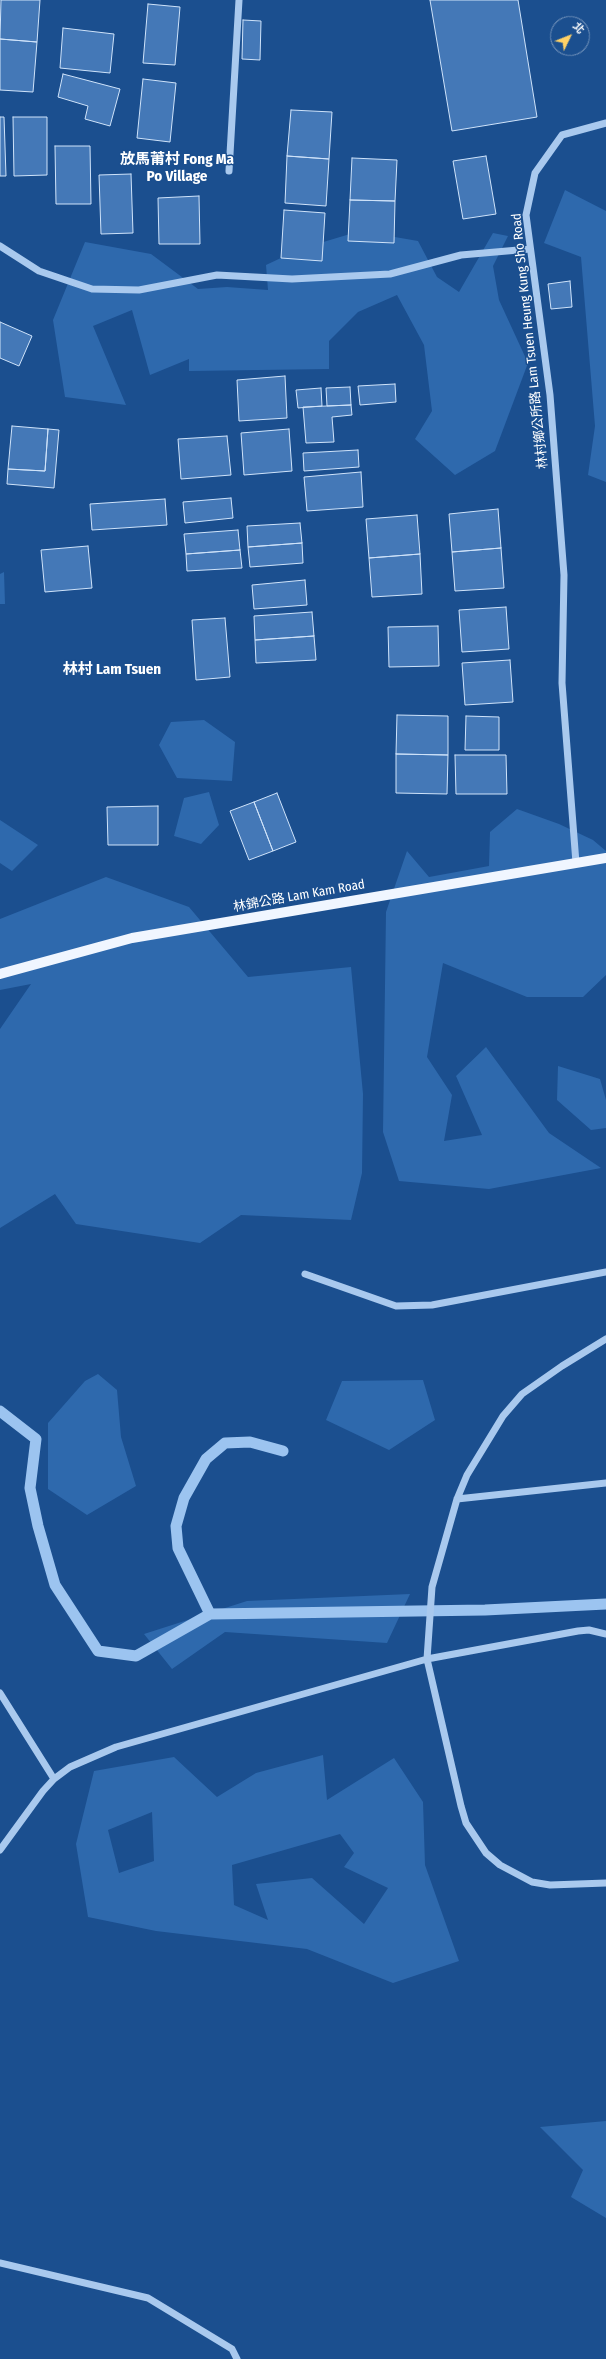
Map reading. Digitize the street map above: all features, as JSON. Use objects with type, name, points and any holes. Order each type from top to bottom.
[{"type":"main road","name":"林錦公路 Lam Kam Road","points":[[0,974],[132,938],[606,858]]},
{"type":"street","points":[[229,171],[239,0]]},
{"type":"street","name":"林村鄉公所路 Lam Tsuen Heung Kung Sho Road","points":[[576,862],[562,684],[564,574],[550,395],[526,215],[533,180],[538,168],[562,134],[606,123]]},
{"type":"street","points":[[0,246],[38,271],[92,289],[139,290],[217,274],[292,279],[390,274],[462,255],[530,248]]},
{"type":"street","points":[[305,1274],[396,1306],[432,1305],[606,1272]]},
{"type":"street","points":[[606,1339],[562,1366],[522,1394],[503,1416],[484,1444],[467,1475],[457,1499],[432,1587],[427,1659],[466,1823],[486,1853],[500,1865],[532,1882],[550,1885],[606,1883]]},
{"type":"street","points":[[457,1499],[606,1483]]},
{"type":"street","points":[[0,1850],[43,1791],[54,1779],[83,1760],[116,1747],[427,1659],[578,1631],[589,1630],[606,1634]]},
{"type":"street","points":[[0,1693],[54,1779]]},
{"type":"street","points":[[0,2263],[148,2298],[232,2349],[237,2359]]},
{"type":"shaded area","points":[[565,190],[606,211],[606,482],[588,475],[595,426],[581,257],[544,243]]},
{"type":"shaded area","points":[[360,231],[418,241],[437,277],[459,292],[493,233],[508,236],[493,266],[499,300],[528,363],[495,451],[455,475],[415,439],[432,411],[424,345],[397,295],[358,312],[329,341],[329,369],[189,371],[189,359],[150,375],[132,310],[93,326],[126,405],[65,397],[53,320],[85,242],[151,254],[198,289],[227,287],[268,290],[266,265],[300,249]]},
{"type":"shaded area","points":[[4,572],[5,604],[0,604],[0,574]]},
{"type":"shaded area","points":[[204,720],[235,742],[232,781],[177,778],[159,745],[171,722]]},
{"type":"shaded area","points":[[209,792],[219,825],[201,844],[174,836],[184,798]]},
{"type":"shaded area","points":[[517,809],[559,824],[593,840],[606,851],[606,975],[583,997],[527,997],[443,963],[427,1057],[452,1095],[444,1141],[482,1135],[456,1076],[486,1047],[549,1133],[601,1168],[489,1189],[399,1181],[383,1132],[386,912],[407,851],[429,877],[489,866],[490,832]]},
{"type":"shaded area","points":[[0,820],[38,845],[12,871],[0,863]]},
{"type":"shaded area","points":[[106,877],[189,907],[248,977],[351,967],[363,1094],[362,1173],[351,1220],[241,1215],[200,1243],[76,1224],[55,1194],[0,1228],[0,1029],[31,984],[0,990],[0,919]]},
{"type":"shaded area","points":[[558,1066],[600,1079],[606,1100],[606,1128],[591,1130],[557,1100]]},
{"type":"shaded area","points":[[98,1374],[117,1390],[121,1437],[136,1486],[87,1515],[48,1489],[48,1423],[85,1381]]},
{"type":"shaded area","points":[[423,1380],[435,1420],[389,1450],[326,1420],[342,1381]]},
{"type":"shaded area","points":[[410,1594],[387,1643],[225,1632],[172,1669],[144,1634],[247,1601]]},
{"type":"shaded area","points":[[323,1755],[327,1800],[394,1758],[423,1802],[425,1865],[459,1961],[393,1983],[307,1949],[156,1931],[88,1917],[76,1844],[94,1771],[174,1757],[217,1797],[256,1773]],"holes":[[[152,1812],[154,1861],[119,1873],[108,1830]],[[340,1834],[354,1853],[344,1867],[388,1888],[364,1924],[312,1878],[256,1884],[268,1920],[234,1905],[232,1865]]]},
{"type":"shaded area","points":[[606,2121],[606,2218],[571,2197],[583,2170],[540,2127]]},
{"type":"building","points":[[1,0],[40,0],[37,42],[0,39]]},
{"type":"building","points":[[430,0],[518,0],[537,117],[452,131]]},
{"type":"building","points":[[148,4],[180,7],[175,65],[143,63]]},
{"type":"building","points":[[243,20],[261,21],[260,60],[242,59]]},
{"type":"building","points":[[63,28],[114,34],[110,73],[60,68]]},
{"type":"building","points":[[0,39],[37,42],[33,92],[0,90]]},
{"type":"building","points":[[63,74],[120,89],[110,126],[85,119],[88,106],[58,97]]},
{"type":"building","points":[[143,79],[176,83],[170,142],[137,138]]},
{"type":"building","points":[[291,110],[332,112],[329,159],[287,156]]},
{"type":"building","points":[[0,117],[4,117],[6,176],[0,176]]},
{"type":"building","points":[[13,117],[47,117],[47,175],[14,176]]},
{"type":"building","points":[[55,146],[90,146],[91,204],[56,204]]},
{"type":"building","points":[[287,156],[329,159],[326,206],[285,203]]},
{"type":"building","points":[[486,156],[496,214],[463,219],[453,161]]},
{"type":"building","points":[[352,158],[397,160],[395,201],[350,200]]},
{"type":"building","points":[[131,174],[133,233],[101,234],[99,175]]},
{"type":"building","points":[[199,196],[200,244],[159,244],[158,198]]},
{"type":"building","points":[[350,200],[395,201],[394,243],[348,241]]},
{"type":"building","points":[[284,210],[325,213],[322,261],[281,258]]},
{"type":"building","points":[[570,281],[572,307],[551,309],[548,284]]},
{"type":"building","points":[[0,322],[32,336],[19,366],[0,358]]},
{"type":"building","points":[[285,376],[287,418],[239,421],[237,380]]},
{"type":"building","points":[[395,384],[396,402],[360,405],[358,386]]},
{"type":"building","points":[[350,387],[351,405],[327,406],[326,388]]},
{"type":"building","points":[[321,388],[322,406],[298,408],[296,390]]},
{"type":"building","points":[[351,405],[352,415],[332,417],[334,442],[306,443],[303,407]]},
{"type":"building","points":[[12,426],[48,429],[45,471],[8,469]]},
{"type":"building","points":[[48,429],[59,430],[54,488],[7,484],[8,469],[45,471]]},
{"type":"building","points":[[289,429],[292,471],[244,475],[241,433]]},
{"type":"building","points":[[227,436],[231,475],[181,479],[178,439]]},
{"type":"building","points":[[358,450],[359,467],[304,471],[303,453]]},
{"type":"building","points":[[361,472],[363,507],[307,511],[304,477]]},
{"type":"building","points":[[231,498],[233,518],[185,523],[183,502]]},
{"type":"building","points":[[165,499],[167,525],[92,530],[90,504]]},
{"type":"building","points":[[498,509],[501,548],[452,552],[449,514]]},
{"type":"building","points":[[417,515],[420,554],[369,558],[366,519]]},
{"type":"building","points":[[300,523],[302,543],[248,547],[247,526]]},
{"type":"building","points":[[238,530],[240,550],[186,554],[184,534]]},
{"type":"building","points":[[302,543],[303,563],[250,567],[248,547]]},
{"type":"building","points":[[88,546],[92,588],[45,592],[41,550]]},
{"type":"building","points":[[501,548],[504,588],[455,591],[452,552]]},
{"type":"building","points":[[240,550],[242,568],[187,571],[186,554]]},
{"type":"building","points":[[420,554],[422,594],[372,597],[369,558]]},
{"type":"building","points":[[305,580],[307,605],[254,609],[252,585]]},
{"type":"building","points":[[506,607],[509,649],[462,652],[459,610]]},
{"type":"building","points":[[312,612],[314,636],[255,640],[254,616]]},
{"type":"building","points":[[225,618],[230,677],[196,680],[192,620]]},
{"type":"building","points":[[438,626],[439,666],[389,667],[388,627]]},
{"type":"building","points":[[314,636],[316,660],[256,663],[255,640]]},
{"type":"building","points":[[510,660],[513,702],[465,705],[462,663]]},
{"type":"building","points":[[397,715],[448,716],[448,755],[396,754]]},
{"type":"building","points":[[466,716],[499,717],[499,750],[465,750]]},
{"type":"building","points":[[396,754],[448,755],[447,794],[396,793]]},
{"type":"building","points":[[455,755],[506,755],[507,794],[456,794]]},
{"type":"building","points":[[277,793],[296,842],[273,851],[254,802]]},
{"type":"building","points":[[254,802],[273,851],[249,860],[230,811]]},
{"type":"building","points":[[158,806],[158,845],[108,845],[107,807]]},
{"type":"waterway","points":[[0,1411],[36,1439],[30,1488],[38,1526],[55,1585],[98,1651],[136,1656],[210,1614],[485,1610],[606,1604]]},
{"type":"waterway","points":[[210,1614],[178,1548],[176,1526],[184,1498],[206,1459],[225,1443],[250,1442],[283,1451]]},
{"type":"district","name":"放馬莆村 Fong Ma Po Village","points":[[177,168]]},
{"type":"district","name":"林村 Lam Tsuen","points":[[112,670]]}]
